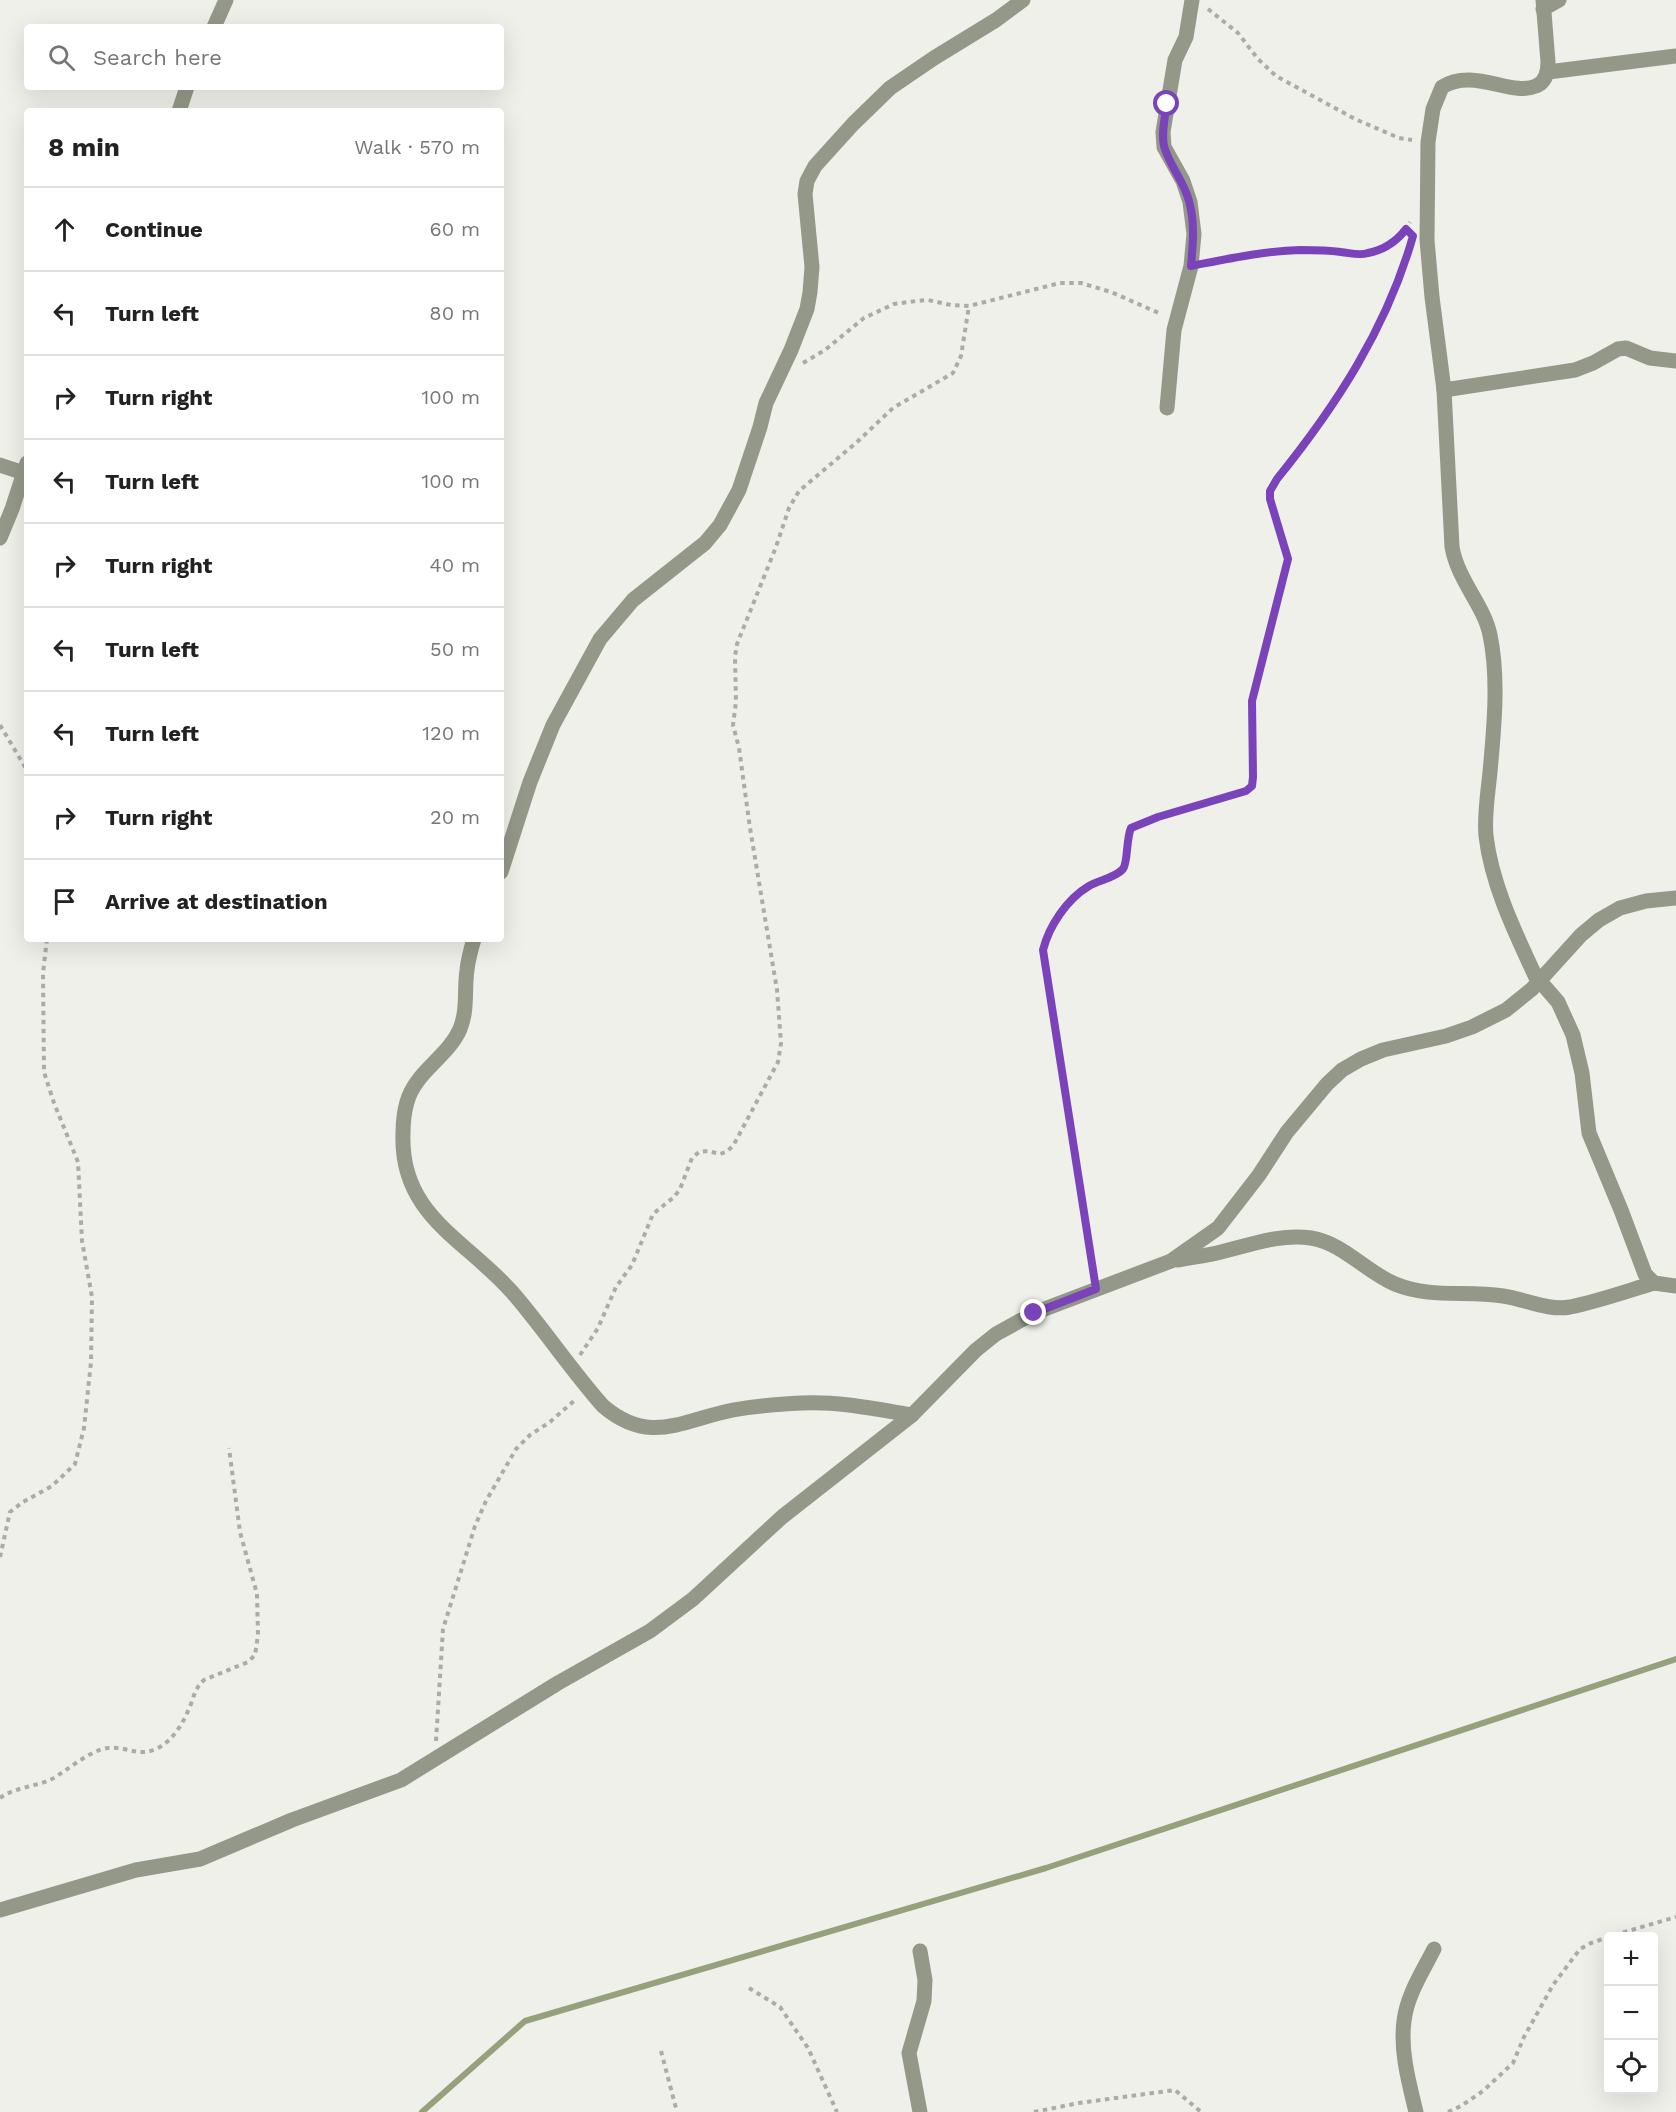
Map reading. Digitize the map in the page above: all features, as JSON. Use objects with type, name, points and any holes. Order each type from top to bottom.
[{"type":"street","points":[[215,24],[226,0]]},
{"type":"street","points":[[504,863],[530,782],[553,725],[600,639],[633,600],[705,543],[720,525],[740,490],[766,403],[807,309],[812,267],[805,194],[807,181],[815,166],[890,88],[1023,0]]},
{"type":"street","points":[[1559,0],[1543,4],[1548,72],[1541,83],[1530,88],[1473,80],[1449,83],[1442,87],[1437,96],[1428,142],[1427,240],[1431,297],[1444,390],[1451,528],[1455,561],[1490,633],[1494,666],[1486,836],[1502,901],[1538,982],[1551,993],[1567,1019],[1582,1073],[1589,1133],[1641,1266],[1654,1283]]},
{"type":"street","points":[[1167,408],[1170,358],[1191,266],[1194,234],[1190,202],[1164,147],[1163,132],[1175,60],[1198,3]]},
{"type":"street","points":[[1548,72],[1676,56]]},
{"type":"street","points":[[180,108],[186,90]]},
{"type":"street","points":[[1444,390],[1575,370],[1618,349],[1626,348],[1650,358],[1676,361]]},
{"type":"street","points":[[0,465],[24,468]]},
{"type":"street","points":[[0,538],[24,474]]},
{"type":"street","points":[[1171,1261],[1218,1228],[1259,1175],[1287,1132],[1327,1084],[1342,1070],[1383,1050],[1446,1036],[1472,1027],[1506,1010],[1538,982],[1581,935],[1599,920],[1620,908],[1646,901],[1676,898]]},
{"type":"street","points":[[473,942],[466,972],[467,998],[460,1029],[449,1046],[414,1086],[407,1101],[403,1140],[406,1173],[433,1218],[511,1291],[603,1406],[629,1424],[646,1428],[678,1425],[733,1410],[803,1402],[829,1403],[912,1415]]},
{"type":"street","points":[[0,1910],[136,1870],[200,1859],[292,1820],[401,1780],[558,1683],[650,1630],[693,1599],[782,1517],[912,1415],[976,1350],[996,1334],[1034,1313],[1171,1261],[1215,1254],[1279,1238],[1295,1237],[1312,1238],[1327,1243],[1349,1254],[1389,1281],[1425,1293],[1503,1296],[1541,1305],[1568,1307],[1654,1283],[1676,1286]]},
{"type":"street","points":[[1416,2112],[1404,2053],[1404,2021],[1413,1991],[1434,1949]]},
{"type":"street","points":[[920,1951],[925,1980],[924,2001],[909,2053],[920,2112]]},
{"type":"path","points":[[1198,3],[1238,33],[1258,59],[1276,76],[1355,119],[1399,138],[1428,142]]},
{"type":"path","points":[[1191,266],[1265,252],[1290,250],[1368,254],[1385,248],[1398,239],[1413,215]]},
{"type":"path","points":[[1406,229],[1412,234]]},
{"type":"path","points":[[1096,1289],[1043,950],[1047,937],[1064,909],[1088,886],[1123,869],[1131,828],[1158,817],[1246,791],[1252,786],[1252,701],[1288,559],[1270,499],[1270,491],[1338,397],[1375,336],[1412,242]]},
{"type":"path","points":[[798,366],[825,350],[864,318],[894,304],[928,300],[951,306],[969,306],[1060,283],[1081,283],[1111,292],[1177,320]]},
{"type":"path","points":[[575,1373],[579,1357],[598,1328],[616,1287],[632,1265],[653,1214],[680,1189],[692,1158],[699,1152],[708,1151],[720,1154],[733,1146],[778,1062],[781,1043],[777,990],[739,748],[732,725],[736,702],[737,644],[776,548],[789,508],[799,491],[893,408],[953,373],[961,356],[969,306]]},
{"type":"path","points":[[0,725],[24,764]]},
{"type":"path","points":[[0,1557],[10,1512],[52,1486],[75,1464],[84,1428],[91,1362],[92,1297],[82,1241],[78,1162],[44,1072],[43,973],[47,942]]},
{"type":"path","points":[[435,1760],[443,1629],[475,1526],[486,1501],[516,1449],[588,1389]]},
{"type":"path","points":[[0,1798],[10,1791],[51,1779],[106,1748],[145,1753],[159,1747],[171,1738],[183,1722],[198,1685],[204,1680],[248,1662],[255,1655],[258,1635],[257,1594],[240,1532],[229,1448]]},
{"type":"path","points":[[1448,2112],[1483,2091],[1513,2063],[1524,2037],[1553,1985],[1580,1949],[1611,1935],[1676,1917]]},
{"type":"path","points":[[749,1988],[780,2007],[808,2048],[837,2112]]},
{"type":"path","points":[[661,2051],[677,2112]]},
{"type":"path","points":[[1034,2112],[1079,2103],[1175,2090],[1201,2112]]},
{"type":"waterway","points":[[422,2112],[525,2021],[1046,1868],[1676,1659]]},
{"type":"route","points":[[1034,1313],[1096,1289],[1043,950],[1047,937],[1064,909],[1088,886],[1123,869],[1131,828],[1158,817],[1246,791],[1252,786],[1252,701],[1288,559],[1270,499],[1270,491],[1338,397],[1375,336],[1413,236],[1406,229],[1398,239],[1385,248],[1368,254],[1290,250],[1265,252],[1191,266],[1194,234],[1190,202],[1164,147],[1163,132],[1167,104]]}]
